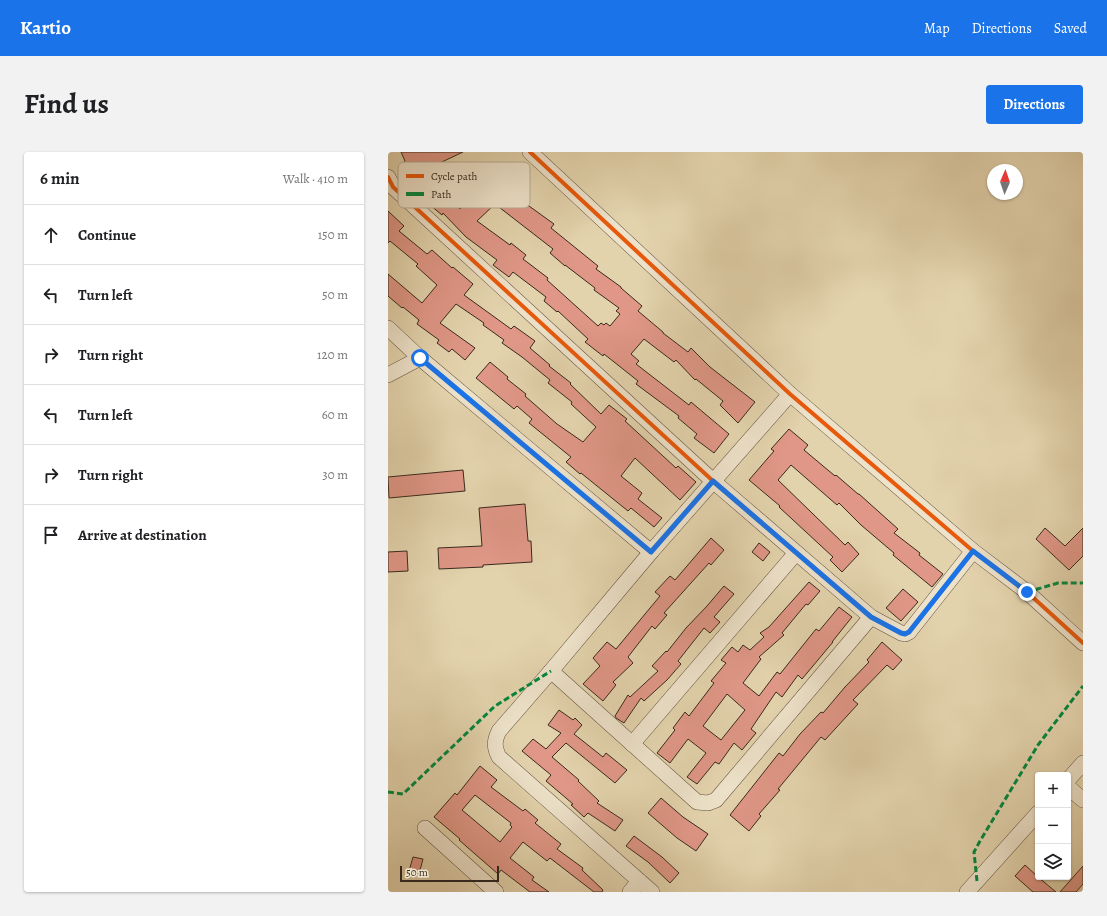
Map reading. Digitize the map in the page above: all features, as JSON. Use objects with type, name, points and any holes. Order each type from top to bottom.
[{"type":"street","points":[[530,152],[790,394],[973,551],[1027,592],[1083,643]]},
{"type":"street","points":[[390,184],[398,191]]},
{"type":"street","points":[[416,208],[713,481],[871,617],[901,633],[905,634],[909,632],[973,551]]},
{"type":"street","points":[[388,328],[420,358],[651,552]]},
{"type":"street","points":[[388,375],[420,358]]},
{"type":"street","points":[[652,892],[635,886],[499,757],[495,749],[495,740],[499,731],[651,552],[790,394]]},
{"type":"street","points":[[632,744],[796,553]]},
{"type":"street","points":[[551,671],[697,802],[708,803],[716,800],[871,617]]},
{"type":"street","points":[[1071,777],[1083,763]]},
{"type":"street","points":[[1071,790],[1083,800]]},
{"type":"street","points":[[967,892],[1035,816]]},
{"type":"street","points":[[425,828],[496,892]]},
{"type":"building","points":[[401,152],[463,152],[442,162],[404,162],[405,161]]},
{"type":"building","points":[[530,207],[554,224],[551,228],[598,266],[596,269],[621,287],[642,306],[638,311],[663,333],[688,352],[691,348],[710,367],[755,402],[738,423],[720,405],[723,401],[696,379],[695,380],[676,360],[674,362],[644,339],[631,354],[639,361],[636,364],[689,405],[691,402],[729,434],[714,453],[694,438],[697,434],[678,418],[679,416],[636,384],[638,381],[604,354],[603,356],[585,342],[588,339],[558,311],[557,312],[544,301],[546,297],[513,272],[509,277],[493,265],[497,260],[466,237],[443,213],[442,215],[434,208],[491,208],[477,221],[510,245],[511,243],[526,255],[523,259],[548,278],[547,280],[598,326],[601,323],[604,325],[606,323],[610,326],[620,314],[616,311],[619,308],[594,290],[595,288],[550,253],[553,249],[500,208],[530,208]]},
{"type":"building","points":[[388,211],[404,226],[399,231],[427,254],[432,250],[473,284],[464,295],[511,329],[514,326],[535,341],[530,348],[550,365],[549,366],[571,383],[570,384],[601,414],[609,405],[627,419],[625,421],[676,468],[678,466],[696,482],[680,500],[635,458],[621,476],[642,493],[638,499],[662,518],[654,527],[631,508],[628,511],[581,473],[580,474],[566,462],[571,457],[529,423],[532,419],[517,406],[514,409],[476,378],[490,362],[508,377],[507,379],[526,394],[525,396],[557,424],[583,442],[596,427],[571,404],[572,402],[548,383],[550,380],[502,343],[504,340],[483,325],[484,323],[456,304],[440,323],[475,348],[465,360],[452,349],[449,352],[437,343],[439,340],[417,324],[419,320],[388,296],[388,274],[422,303],[437,285],[416,266],[418,264],[390,241],[388,243]]},
{"type":"building","points":[[789,429],[808,445],[804,450],[859,494],[898,529],[894,533],[920,553],[919,555],[943,574],[932,587],[893,555],[894,553],[861,525],[839,503],[837,505],[791,465],[778,480],[845,545],[848,542],[859,554],[842,572],[830,560],[833,557],[779,507],[780,506],[749,480],[774,451],[771,449]]},
{"type":"building","points":[[463,470],[465,491],[389,498],[388,477]]},
{"type":"building","points":[[525,504],[528,541],[531,541],[532,562],[483,565],[483,567],[439,569],[438,548],[482,546],[479,508]]},
{"type":"building","points":[[1045,528],[1065,546],[1083,528],[1083,556],[1069,570],[1036,539]]},
{"type":"building","points":[[711,538],[724,550],[711,565],[709,563],[664,613],[667,615],[655,629],[652,626],[628,657],[633,663],[613,682],[616,685],[603,701],[583,684],[600,666],[593,658],[607,642],[616,649],[660,596],[655,592],[670,576],[675,580]]},
{"type":"building","points":[[759,543],[770,552],[763,561],[752,552]]},
{"type":"building","points":[[407,551],[408,571],[388,572],[388,552]]},
{"type":"building","points":[[809,582],[820,591],[808,605],[806,604],[782,633],[784,635],[759,657],[761,659],[743,683],[759,696],[777,672],[780,674],[816,629],[819,631],[839,607],[852,617],[802,679],[798,675],[782,697],[776,692],[751,729],[756,733],[742,750],[734,743],[719,764],[715,762],[697,784],[687,777],[706,753],[688,739],[670,763],[657,753],[675,730],[673,728],[685,712],[689,716],[714,683],[711,681],[726,663],[721,660],[732,647],[738,652],[743,645],[750,650],[764,637],[760,633],[769,627]],"holes":[[[727,694],[745,710],[721,740],[703,726]]]},
{"type":"building","points":[[724,586],[734,594],[714,617],[720,622],[710,633],[704,628],[678,661],[681,664],[667,680],[644,701],[641,698],[624,723],[616,718],[615,716],[628,695],[630,697],[658,671],[652,666],[666,651],[667,652],[686,628]]},
{"type":"building","points":[[903,589],[918,602],[901,621],[886,608]]},
{"type":"building","points":[[882,642],[902,660],[893,670],[887,665],[853,700],[858,704],[825,740],[821,737],[778,789],[780,790],[759,814],[761,816],[749,831],[730,815],[779,753],[783,756],[800,734],[821,712],[823,713],[869,662],[867,660]]},
{"type":"building","points":[[559,710],[573,720],[575,718],[582,725],[574,734],[603,757],[606,753],[627,770],[615,783],[566,743],[552,757],[579,780],[578,781],[599,801],[597,803],[623,820],[615,831],[588,813],[584,817],[571,805],[573,804],[546,781],[551,775],[522,751],[533,739],[546,749],[561,733],[548,725]]},
{"type":"building","points":[[480,766],[497,780],[491,787],[523,811],[525,809],[538,820],[535,823],[561,844],[557,849],[583,868],[582,870],[603,890],[602,892],[594,892],[550,858],[547,861],[523,842],[510,858],[534,877],[532,880],[549,892],[530,892],[501,870],[498,874],[434,817],[455,793],[457,795]],"holes":[[[475,795],[511,823],[510,825],[512,827],[500,842],[462,810]]]},
{"type":"building","points":[[661,798],[683,817],[708,834],[696,851],[677,838],[648,813]]},
{"type":"building","points":[[634,836],[662,857],[679,873],[670,883],[648,862],[626,846]]},
{"type":"building","points":[[413,857],[423,859],[419,874],[409,871]]},
{"type":"building","points":[[1025,865],[1035,874],[1035,880],[1042,880],[1056,892],[1033,892],[1015,876]]},
{"type":"building","points":[[1083,866],[1083,884],[1076,892],[1060,892]]},
{"type":"marked path","points":[[1027,592],[1058,583],[1083,583]]},
{"type":"marked path","points":[[388,792],[403,794],[495,706],[551,671]]},
{"type":"marked path","points":[[977,881],[974,852],[1038,745],[1083,686]]},
{"type":"cycle path","points":[[530,152],[790,394],[973,551],[1027,592],[1083,643]]},
{"type":"cycle path","points":[[388,177],[393,187],[398,192]]},
{"type":"cycle path","points":[[416,208],[713,481],[871,617],[901,633],[905,634],[909,632],[973,551]]},
{"type":"route","points":[[420,358],[651,552],[713,481],[871,617],[901,633],[905,634],[909,632],[973,551],[1027,592]]}]
